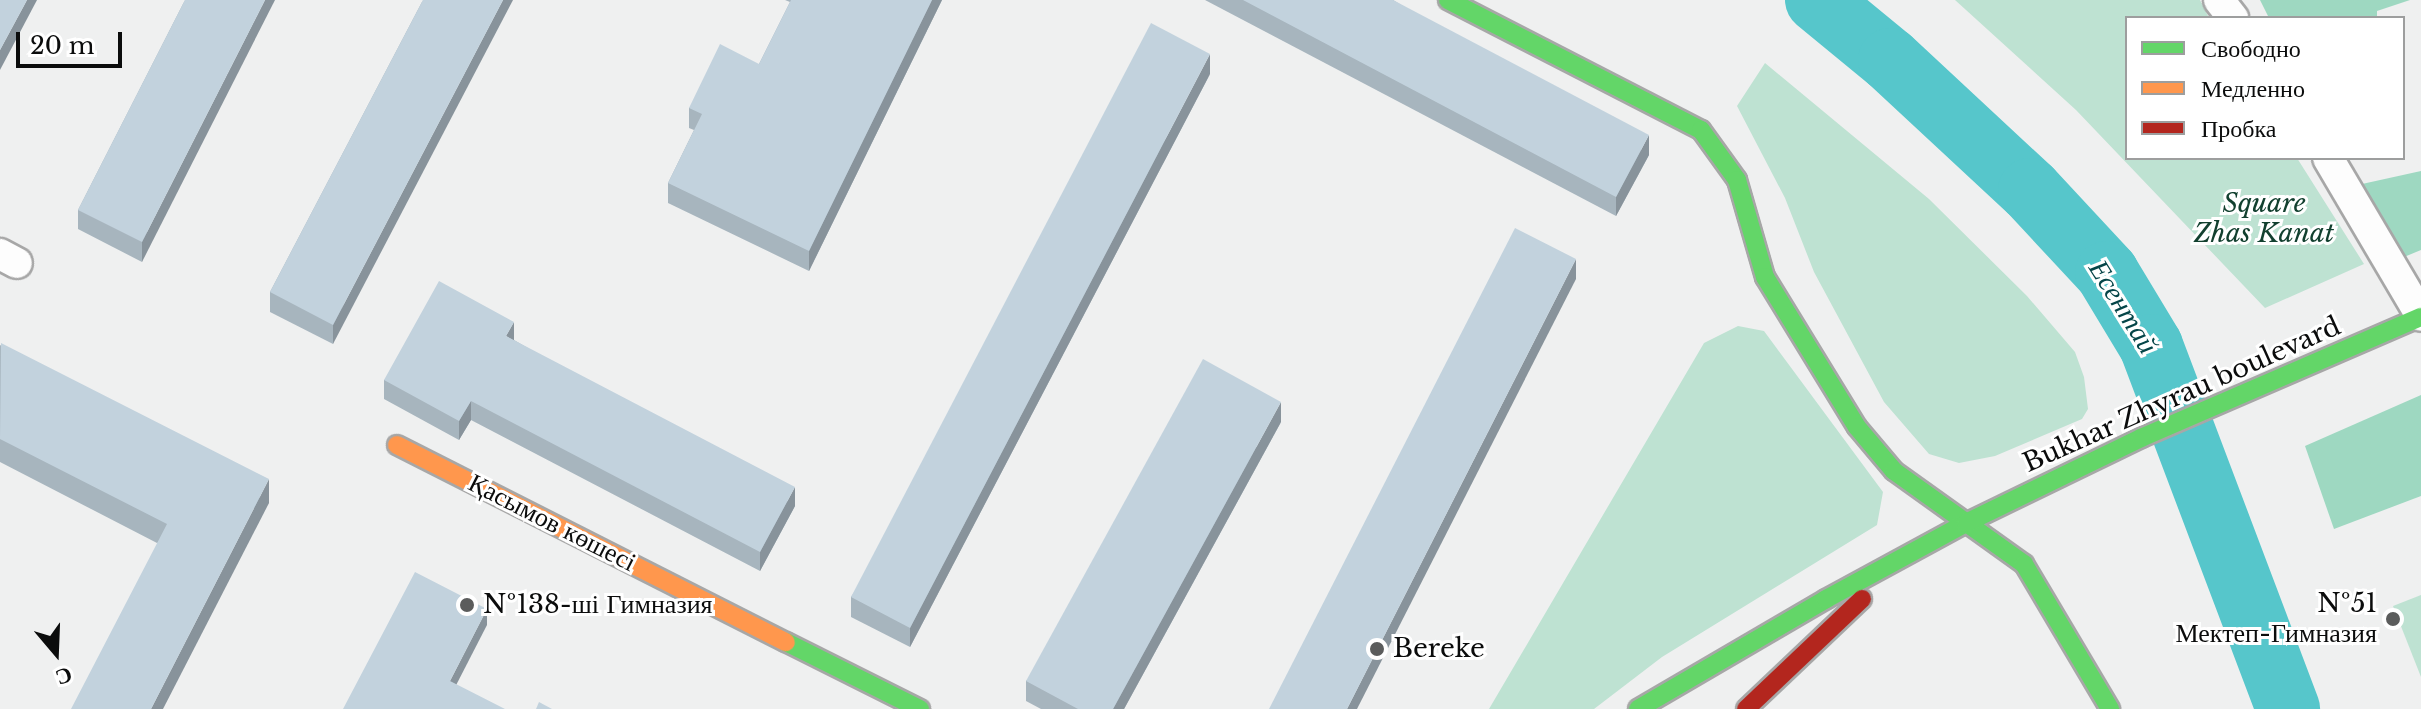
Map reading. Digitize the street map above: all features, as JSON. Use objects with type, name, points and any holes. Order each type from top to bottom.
[{"type":"street","points":[[1448,0],[1701,130],[1737,180],[1765,277],[1857,427],[1894,471],[2024,564],[2110,709]]},
{"type":"street","points":[[2219,0],[2231,16]]},
{"type":"street","points":[[2329,160],[2421,316]]},
{"type":"street","name":"Bukhar Zhyrau boulevard","points":[[1638,709],[1712,664],[1966,523],[2141,438],[2421,316]]},
{"type":"street","name":"Қасымов көшесі","points":[[397,445],[920,709]]},
{"type":"street","name":"Bukhar Zhyrau boulevard","points":[[1738,701],[1845,612],[1966,523]]},
{"type":"street","points":[[1712,664],[1738,701]]},
{"type":"green space","name":"Square Zhas Kanat","points":[[1955,0],[2200,0],[2208,16],[2125,16],[2125,160],[2298,160],[2364,264],[2265,308],[2076,110]]},
{"type":"green space","points":[[2260,0],[2410,0],[2377,11],[2377,16],[2268,16]]},
{"type":"green space","points":[[1765,63],[1929,199],[2027,296],[2075,352],[2084,377],[2088,409],[2082,419],[1995,456],[1959,463],[1929,454],[1884,402],[1814,272],[1785,198],[1737,106]]},
{"type":"green space","points":[[2421,171],[2421,250],[2404,257],[2362,184]]},
{"type":"green space","points":[[1738,326],[1764,331],[1883,492],[1877,525],[1662,657],[1594,709],[1489,709],[1704,343]]},
{"type":"green space","points":[[2421,395],[2421,496],[2334,529],[2305,446]]},
{"type":"green space","points":[[2421,595],[2421,677],[2393,606]]},
{"type":"building","points":[[0,0],[27,0],[0,50]]},
{"type":"building","points":[[185,0],[265,0],[142,242],[78,210]]},
{"type":"building","points":[[423,0],[503,0],[333,325],[270,292]]},
{"type":"building","points":[[791,0],[932,0],[809,251],[668,183],[702,114],[689,108],[720,44],[759,64]]},
{"type":"building","points":[[1243,0],[1393,0],[1649,135],[1616,197]]},
{"type":"building","points":[[1151,23],[1210,54],[910,628],[851,597]]},
{"type":"building","points":[[1515,228],[1576,259],[1347,709],[1269,709]]},
{"type":"building","points":[[439,281],[514,322],[506,336],[795,487],[760,552],[471,401],[459,421],[384,380]]},
{"type":"building","points":[[1,343],[269,479],[151,709],[71,709],[167,524],[0,439]]},
{"type":"building","points":[[1203,359],[1281,402],[1113,709],[1078,709],[1026,681]]},
{"type":"building","points":[[415,572],[487,609],[450,681],[505,709],[343,709]]},
{"type":"building","points":[[539,702],[552,709],[536,709]]},
{"type":"waterway","name":"Есентай","points":[[1817,0],[1890,60],[2030,190],[2107,273],[2151,346],[2288,709]]},
{"type":"traffic: fast","points":[[1448,0],[1701,130],[1737,180],[1765,277],[1857,427],[1894,471],[2024,564],[2110,709]]},
{"type":"traffic: fast","points":[[1638,709],[1826,599],[1966,523],[2141,438],[2421,317]]},
{"type":"traffic: fast","points":[[786,642],[920,709]]},
{"type":"traffic: slow","points":[[397,445],[786,642]]},
{"type":"traffic: jam","points":[[1746,709],[1862,599]]},
{"type":"place","name":"№138-ші Гимназия","points":[[467,605]]},
{"type":"place","name":"№51 Мектеп-Гимназия","points":[[2393,619]]},
{"type":"place","name":"Bereke","points":[[1377,649]]}]
